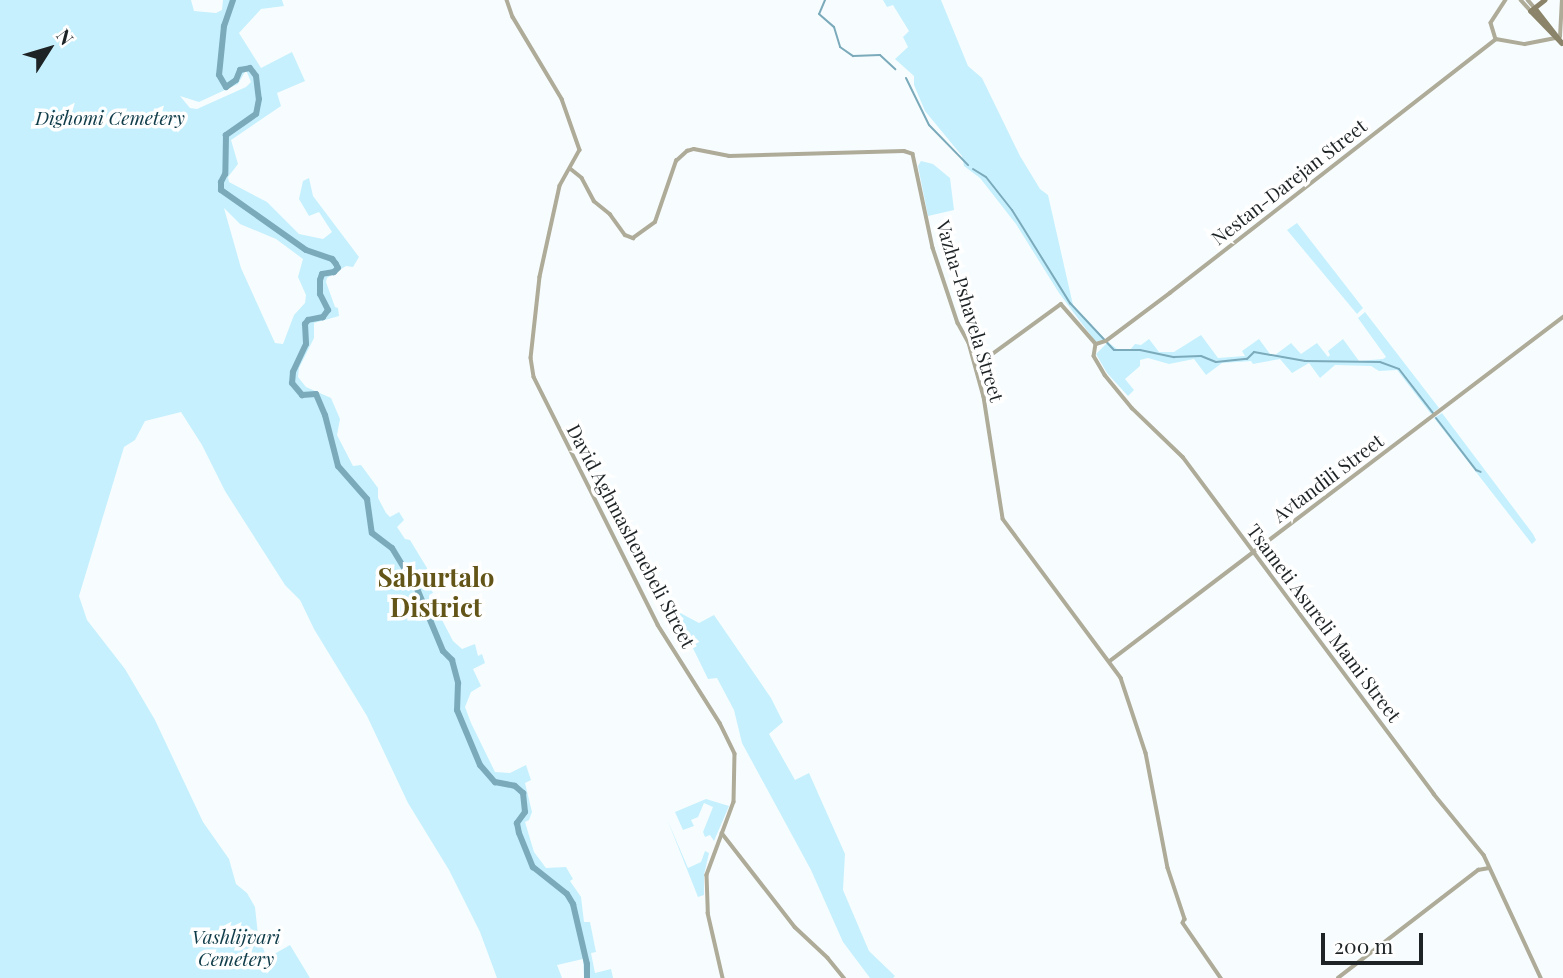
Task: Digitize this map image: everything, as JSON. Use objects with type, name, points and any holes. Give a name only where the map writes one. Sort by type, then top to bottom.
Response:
[{"type":"main road","points":[[1545,0],[1533,9],[1560,40]]},
{"type":"street","points":[[508,0],[513,17],[562,99],[580,150],[571,169]]},
{"type":"street","points":[[1506,0],[1491,23],[1496,39],[1525,44],[1560,40],[1562,0]]},
{"type":"street","points":[[1521,0],[1533,9]]},
{"type":"street","points":[[1528,0],[1533,9]]},
{"type":"street","name":"Nestan-Darejan Street","points":[[1096,344],[1104,342],[1496,39]]},
{"type":"street","name":"Vazha-Pshavela Street","points":[[571,169],[582,178],[594,201],[632,238],[655,222],[676,161],[694,149],[729,156],[904,151],[913,154],[933,248],[984,397],[1003,519],[1110,661]]},
{"type":"street","name":"David Aghmashenebeli Street","points":[[571,169],[563,179],[538,290],[531,358],[534,377],[658,625],[730,740],[736,782],[734,802],[707,875],[708,913],[723,978]]},
{"type":"street","name":"Tsameti Asureli Mami Street","points":[[975,366],[1063,304],[1096,344],[1094,356],[1105,375],[1132,408],[1183,457],[1434,794],[1484,855],[1541,978]]},
{"type":"street","name":"Avtandili Street","points":[[1110,661],[1563,317]]},
{"type":"street","points":[[1110,661],[1121,678],[1143,742],[1168,868],[1185,919],[1183,923],[1220,978]]},
{"type":"street","points":[[722,833],[795,927],[823,953],[844,978]]},
{"type":"street","points":[[1338,978],[1478,870],[1489,867]]},
{"type":"green space","points":[[0,0],[191,0],[194,11],[216,13],[222,10],[223,0],[282,0],[284,6],[261,9],[239,33],[261,68],[292,52],[305,81],[277,93],[281,106],[231,140],[238,164],[228,177],[229,182],[267,202],[299,234],[323,239],[332,232],[319,212],[309,216],[299,199],[303,181],[309,178],[313,196],[359,257],[353,267],[346,266],[327,278],[326,282],[339,316],[314,323],[314,338],[299,368],[298,377],[306,387],[331,398],[340,419],[337,435],[353,466],[361,465],[378,488],[378,498],[386,513],[390,517],[399,512],[404,520],[397,527],[405,539],[410,540],[427,568],[426,577],[433,593],[429,595],[453,641],[462,649],[475,644],[478,656],[482,654],[485,663],[473,669],[481,686],[471,692],[465,707],[471,723],[495,772],[510,773],[526,765],[531,780],[525,783],[532,812],[529,820],[525,822],[534,852],[546,868],[566,867],[573,879],[570,881],[581,897],[584,922],[590,922],[596,952],[591,953],[595,973],[611,969],[613,978],[584,978],[583,959],[557,965],[562,978],[497,978],[480,932],[449,870],[408,803],[367,716],[314,629],[300,600],[285,585],[225,491],[202,445],[181,412],[145,421],[135,440],[124,447],[79,596],[87,620],[125,669],[155,720],[203,822],[229,859],[236,884],[247,893],[255,907],[258,935],[265,953],[269,957],[290,945],[310,978],[0,978]],"holes":[[[246,70],[251,82],[246,87],[197,109],[190,108],[180,96],[199,102],[238,84]],[[224,208],[240,224],[276,239],[303,259],[298,277],[306,295],[305,303],[294,315],[283,344],[275,343],[241,268]]]},
{"type":"green space","points":[[883,0],[941,0],[968,66],[982,78],[1020,156],[1040,189],[1048,195],[1073,305],[1104,338],[1101,342],[1095,341],[1059,293],[1016,224],[980,178],[964,166],[962,156],[925,111],[914,85],[914,76],[895,59],[908,47],[903,37],[909,31],[893,5],[887,7]]},
{"type":"green space","points":[[921,161],[933,164],[950,178],[954,210],[928,216],[918,166]]},
{"type":"green space","points":[[1297,223],[1363,308],[1357,314],[1287,230]]},
{"type":"green space","points":[[1365,312],[1439,408],[1431,414],[1397,370],[1379,371],[1371,366],[1335,365],[1320,378],[1309,363],[1292,373],[1280,359],[1253,364],[1251,361],[1222,363],[1206,375],[1194,359],[1169,364],[1148,358],[1140,360],[1140,366],[1125,379],[1134,390],[1128,396],[1107,373],[1096,354],[1108,342],[1117,349],[1129,351],[1135,344],[1141,345],[1149,339],[1159,352],[1174,352],[1201,335],[1218,358],[1245,356],[1242,351],[1259,339],[1270,354],[1275,355],[1291,343],[1301,354],[1317,343],[1328,357],[1328,351],[1343,339],[1359,361],[1383,359],[1386,357],[1358,318]]},
{"type":"green space","points":[[1442,413],[1533,534],[1536,540],[1532,544],[1434,418]]},
{"type":"green space","points":[[671,608],[699,623],[714,615],[771,698],[783,722],[769,734],[795,780],[809,773],[845,854],[843,890],[869,951],[895,976],[893,978],[870,978],[843,942],[811,870],[742,743],[734,710],[717,678],[708,679],[688,638],[673,621]]},
{"type":"green space","points":[[706,799],[729,806],[714,841],[710,835],[705,837],[703,832],[713,807],[704,803],[698,817],[691,820],[694,826],[683,830],[675,812]]},
{"type":"green space","points":[[667,819],[688,868],[701,862],[705,851],[709,853],[704,875],[704,895],[698,897]]},
{"type":"waterway","points":[[233,0],[224,26],[219,75],[226,87],[236,80],[240,70],[250,68],[256,76],[259,99],[256,114],[226,135],[225,174],[221,190],[306,250],[332,259],[338,268],[334,272],[322,274],[320,294],[328,310],[323,317],[308,320],[305,324],[306,344],[293,372],[292,383],[302,395],[316,394],[325,415],[338,466],[367,499],[372,533],[392,548],[418,591],[443,651],[452,660],[458,683],[457,710],[480,765],[495,782],[515,786],[523,793],[525,812],[517,823],[519,833],[533,867],[567,894],[573,904],[587,964],[587,978]]},
{"type":"waterway","points":[[825,0],[819,14],[834,27],[840,47],[853,56],[880,55],[895,69]]},
{"type":"waterway","points":[[906,78],[929,125],[968,165]]},
{"type":"waterway","points":[[973,169],[986,177],[1012,210],[1070,303],[1114,350],[1140,350],[1174,357],[1201,356],[1216,362],[1247,359],[1254,352],[1305,361],[1380,362],[1399,369],[1433,413]]},
{"type":"waterway","points":[[1436,418],[1476,470],[1481,472]]},
{"type":"district","name":"Saburtalo District","points":[[436,592]]},
{"type":"park label","name":"Dighomi Cemetery","points":[[110,118]]},
{"type":"park label","name":"Vashlijvari Cemetery","points":[[236,948]]}]
